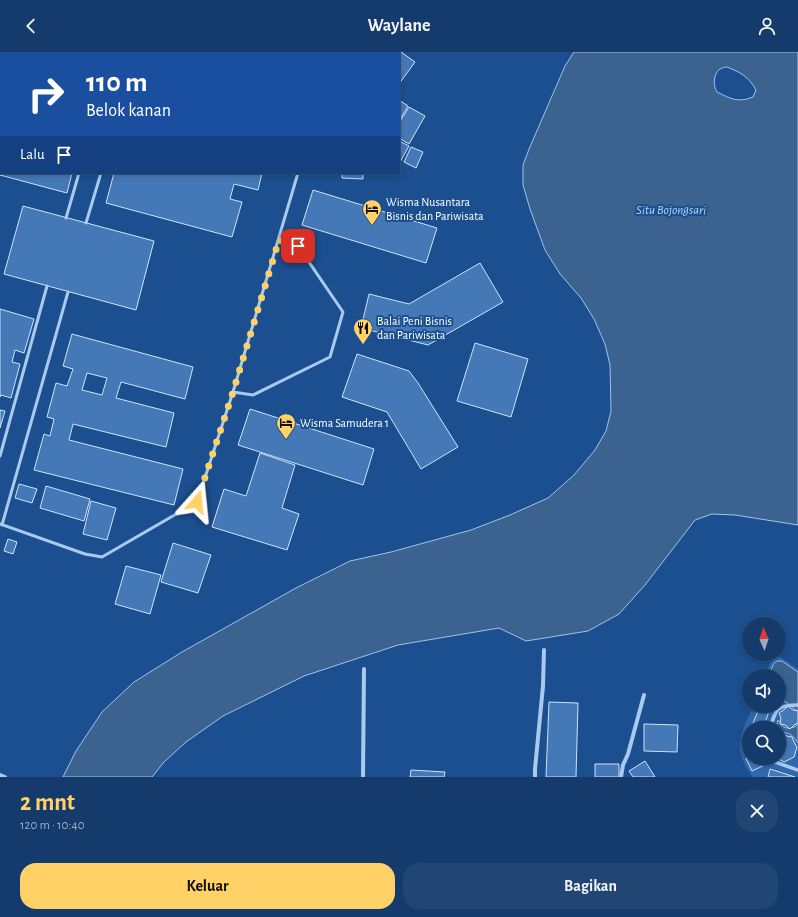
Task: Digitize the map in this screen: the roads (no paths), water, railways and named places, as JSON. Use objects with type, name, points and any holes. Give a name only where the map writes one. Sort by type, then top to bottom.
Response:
[{"type":"street","points":[[535,777],[543,686],[544,650]]},
{"type":"street","points":[[363,777],[364,669]]},
{"type":"street","points":[[621,777],[623,765],[628,754],[644,695]]},
{"type":"street","points":[[772,721],[775,713],[780,707],[786,705],[798,705]]},
{"type":"street","points":[[784,765],[798,770]]},
{"type":"street","points":[[0,775],[5,777]]},
{"type":"lane","points":[[66,218],[79,174]]},
{"type":"lane","points":[[86,223],[101,174]]},
{"type":"lane","points":[[68,292],[1,524],[85,554],[102,556],[197,502],[233,392],[298,174]]},
{"type":"lane","points":[[233,392],[253,396],[330,356],[343,312],[298,246],[279,240]]},
{"type":"lane","points":[[0,456],[47,286]]},
{"type":"water","name":"Situ Bojongsari","points":[[574,52],[798,52],[798,525],[735,515],[712,514],[695,520],[645,585],[619,614],[588,631],[526,641],[499,628],[398,645],[304,676],[223,716],[186,742],[164,762],[152,777],[63,777],[76,751],[102,712],[134,682],[182,652],[296,588],[350,561],[391,552],[471,530],[548,498],[574,475],[595,450],[606,431],[611,411],[610,365],[605,344],[594,319],[581,298],[560,274],[545,250],[523,185],[523,165],[565,66]],"holes":[[[727,67],[740,73],[753,85],[756,90],[753,97],[739,100],[726,97],[717,92],[714,80],[716,74],[720,69]]]},
{"type":"water","points":[[777,661],[782,661],[798,672],[798,713],[786,702],[786,669],[771,669],[774,663]]},
{"type":"water","points":[[798,723],[798,743],[790,734],[786,733],[786,728],[795,727]]},
{"type":"place","name":"Wisma Nusantara Bisnis dan Pariwisata","points":[[372,226]]},
{"type":"place","name":"Balai Peni Bisnis dan Pariwisata","points":[[363,345]]},
{"type":"place","name":"Wisma Samudera 1","points":[[286,440]]}]
